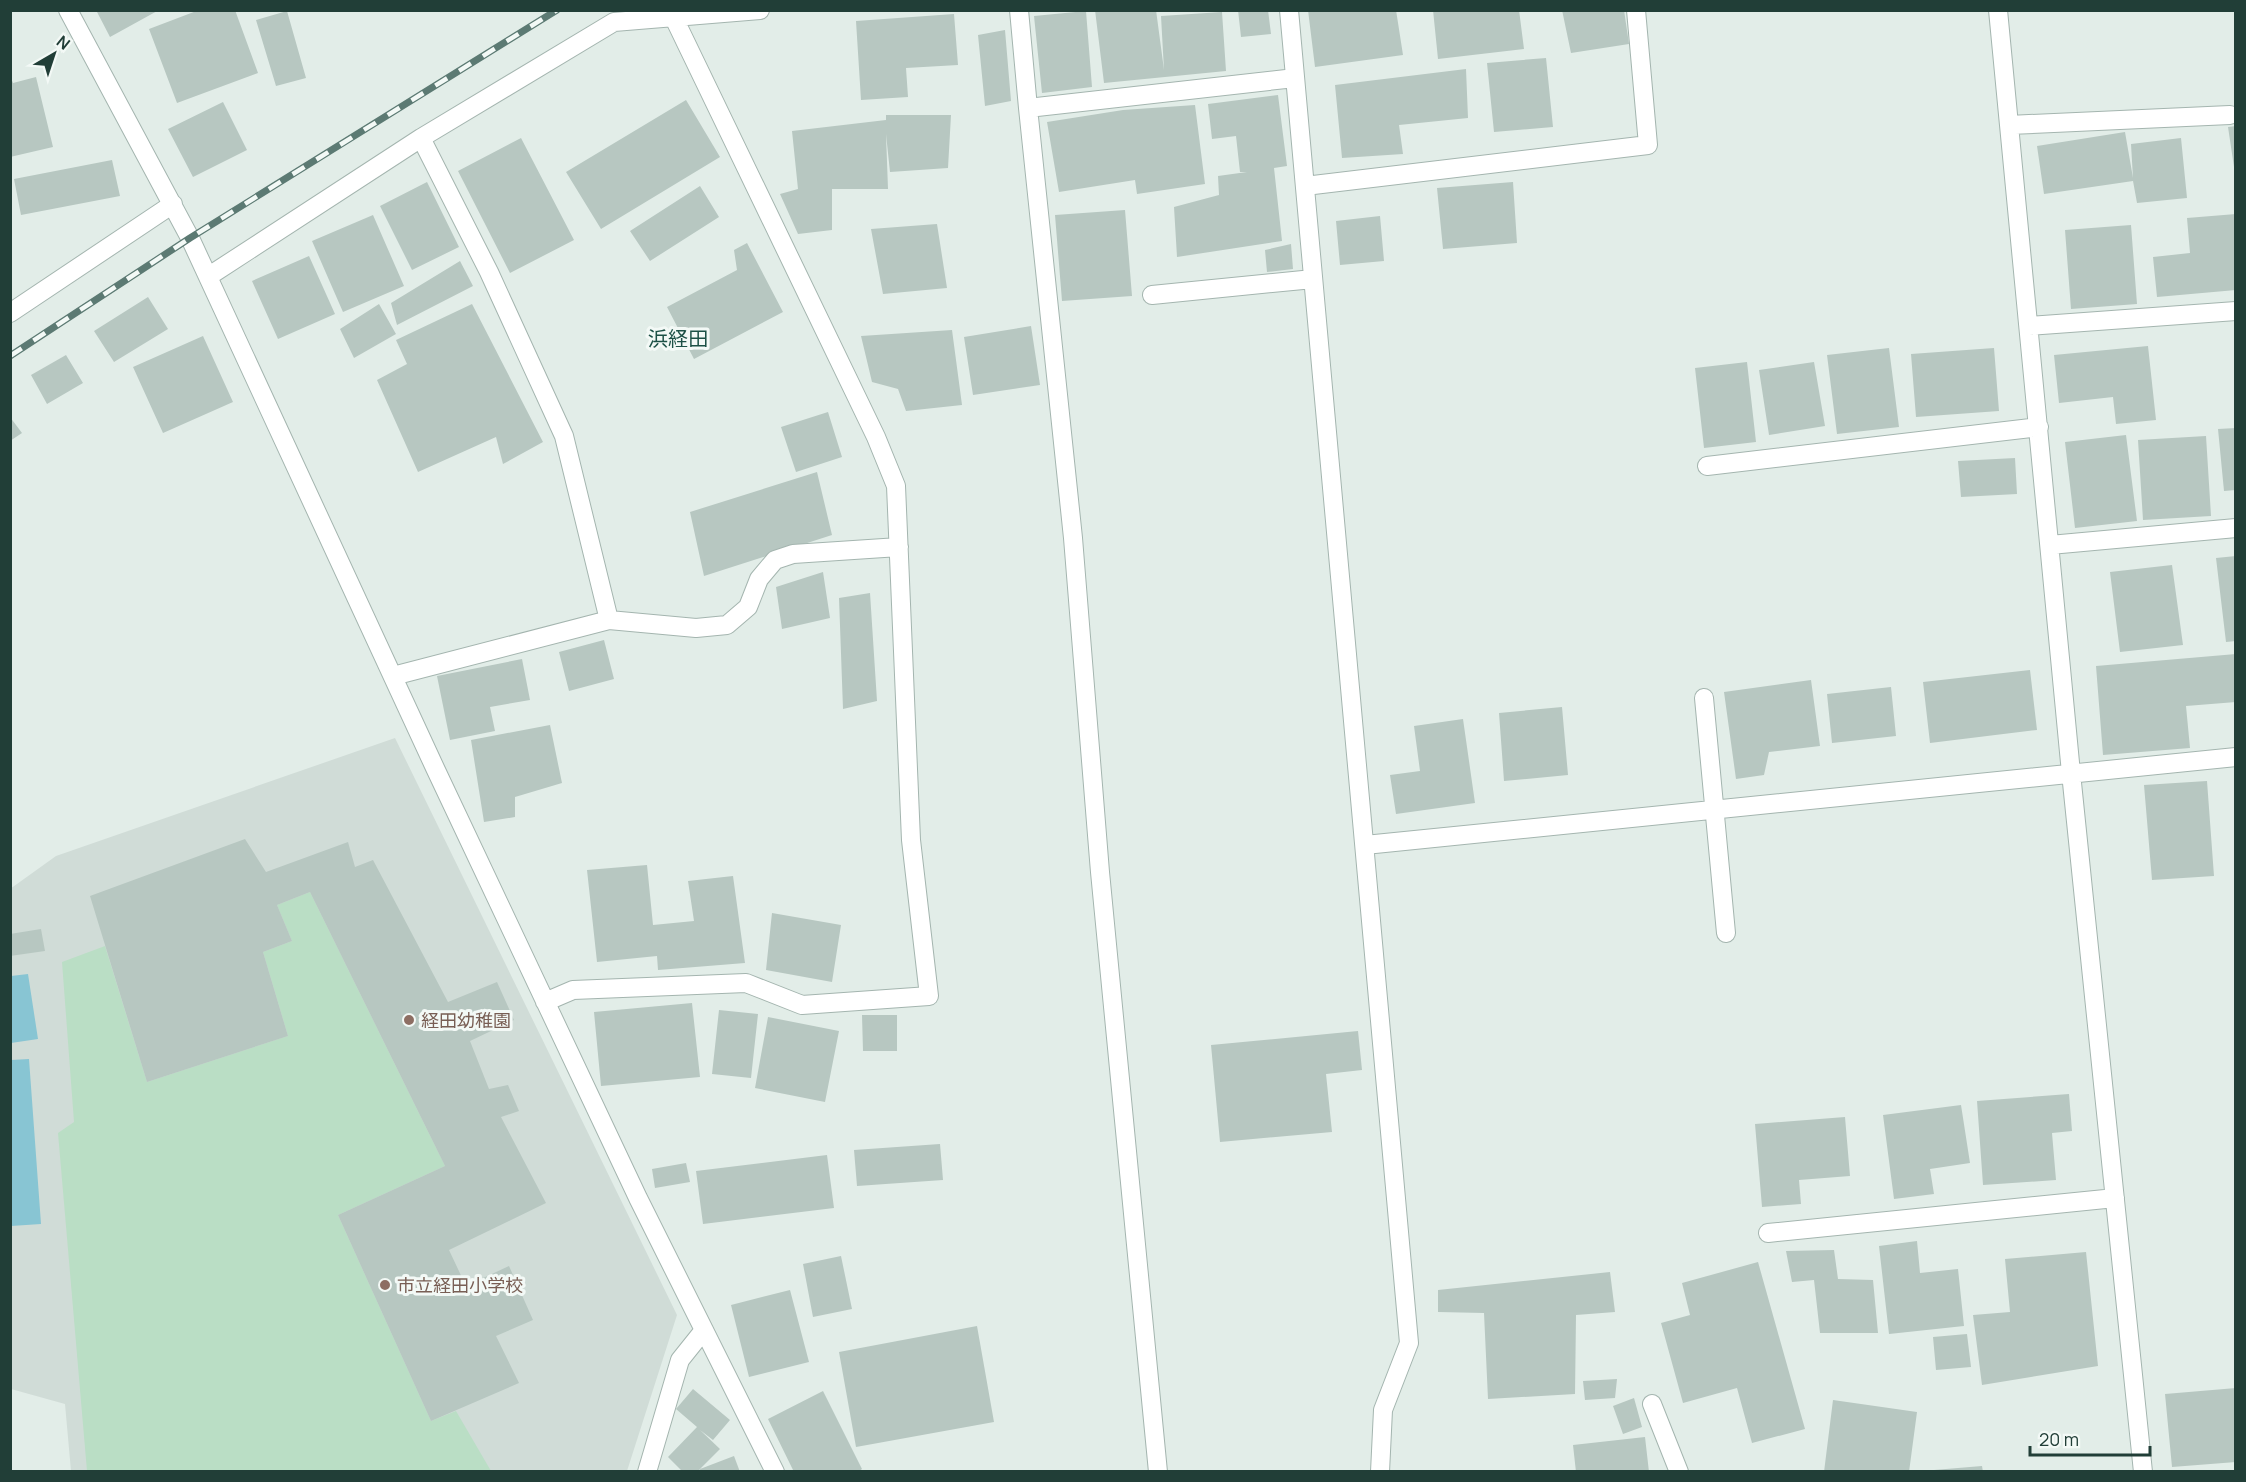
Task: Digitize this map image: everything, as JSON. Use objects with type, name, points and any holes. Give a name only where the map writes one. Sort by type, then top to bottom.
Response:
[{"type":"street","points":[[68,10],[173,204],[208,276],[545,1002],[638,1198],[775,1472]]},
{"type":"street","points":[[208,276],[421,138],[614,22],[760,10]]},
{"type":"street","points":[[1019,10],[1073,538],[1100,872],[1158,1472]]},
{"type":"street","points":[[1289,10],[1410,1343],[1383,1410],[1380,1472]]},
{"type":"street","points":[[1305,186],[1648,145],[1636,10]]},
{"type":"street","points":[[1998,10],[2071,773],[2143,1472]]},
{"type":"street","points":[[545,1002],[573,990],[746,983],[802,1005],[929,996],[911,840],[896,486],[876,437],[674,18]]},
{"type":"street","points":[[1029,108],[1295,78]]},
{"type":"street","points":[[2009,125],[2230,115]]},
{"type":"street","points":[[421,138],[489,272],[564,436],[609,620]]},
{"type":"street","points":[[10,313],[173,204]]},
{"type":"street","points":[[1152,295],[1313,279]]},
{"type":"street","points":[[2029,326],[2235,311]]},
{"type":"street","points":[[1707,466],[2039,427]]},
{"type":"street","points":[[2050,545],[2235,528]]},
{"type":"street","points":[[393,676],[609,620],[696,628],[728,625],[748,607],[759,579],[775,560],[792,554],[899,547]]},
{"type":"street","points":[[1704,698],[1726,933]]},
{"type":"street","points":[[1365,845],[2235,757]]},
{"type":"street","points":[[1768,1233],[2115,1198]]},
{"type":"street","points":[[647,1472],[680,1360],[704,1330]]},
{"type":"street","points":[[1652,1404],[1679,1472]]},
{"type":"shaded area","points":[[395,738],[677,1315],[627,1471],[71,1471],[65,1404],[11,1389],[10,889],[56,856]]},
{"type":"green space","points":[[310,892],[445,1166],[338,1215],[431,1421],[456,1411],[491,1471],[87,1471],[58,1133],[74,1122],[62,962],[105,946],[147,1082],[288,1036],[263,952],[292,941],[277,905]]},
{"type":"water","points":[[28,974],[38,1039],[11,1043],[11,976]]},
{"type":"water","points":[[29,1059],[41,1224],[11,1226],[11,1060]]},
{"type":"building","points":[[96,10],[159,10],[110,37]]},
{"type":"building","points":[[199,10],[235,10],[258,73],[177,103],[149,29]]},
{"type":"building","points":[[1095,10],[1156,10],[1164,70],[1161,16],[1222,12],[1226,71],[1104,83]]},
{"type":"building","points":[[1238,10],[1268,10],[1271,34],[1241,37]]},
{"type":"building","points":[[1308,10],[1396,10],[1403,55],[1315,67]]},
{"type":"building","points":[[1433,10],[1519,10],[1524,49],[1438,59]]},
{"type":"building","points":[[1562,10],[1624,10],[1629,44],[1571,53]]},
{"type":"building","points":[[287,11],[306,78],[276,86],[256,20]]},
{"type":"building","points":[[1086,11],[1092,87],[1042,93],[1034,16]]},
{"type":"building","points":[[954,14],[958,65],[906,68],[908,97],[861,100],[856,21]]},
{"type":"building","points":[[1005,30],[1011,101],[985,106],[978,35]]},
{"type":"building","points":[[1546,58],[1553,127],[1494,132],[1487,63]]},
{"type":"building","points":[[1466,69],[1468,118],[1399,125],[1403,154],[1342,158],[1335,85]]},
{"type":"building","points":[[10,76],[13,83],[36,77],[53,147],[10,157]]},
{"type":"building","points":[[1278,95],[1287,166],[1274,168],[1282,241],[1177,257],[1174,207],[1219,195],[1218,176],[1247,172],[1240,172],[1236,136],[1212,139],[1208,104]]},
{"type":"building","points":[[686,100],[720,157],[601,229],[566,172]]},
{"type":"building","points":[[223,102],[247,150],[193,177],[168,129]]},
{"type":"building","points":[[1195,105],[1205,184],[1137,194],[1135,180],[1059,192],[1047,122],[1123,110]]},
{"type":"building","points":[[886,115],[951,115],[948,168],[890,172],[886,134],[888,189],[832,189],[832,230],[798,234],[780,194],[798,189],[792,131],[886,120]]},
{"type":"building","points":[[2236,126],[2236,167],[2234,167],[2228,127]]},
{"type":"building","points":[[2125,132],[2133,178],[2131,144],[2181,138],[2187,198],[2137,203],[2133,181],[2044,194],[2037,146]]},
{"type":"building","points":[[521,138],[574,240],[510,273],[458,171]]},
{"type":"building","points":[[112,160],[120,196],[21,215],[14,179]]},
{"type":"building","points":[[427,182],[459,247],[412,270],[380,206]]},
{"type":"building","points":[[1513,182],[1517,243],[1443,249],[1437,188]]},
{"type":"building","points":[[700,186],[719,217],[650,261],[630,231]]},
{"type":"building","points":[[1125,210],[1132,296],[1062,301],[1055,215]]},
{"type":"building","points":[[2236,214],[2236,290],[2157,297],[2153,257],[2190,253],[2187,218]]},
{"type":"building","points":[[373,215],[404,286],[343,312],[312,241]]},
{"type":"building","points":[[1380,216],[1384,261],[1340,265],[1336,221]]},
{"type":"building","points":[[937,224],[947,288],[883,294],[871,229]]},
{"type":"building","points":[[2131,225],[2137,304],[2071,309],[2065,230]]},
{"type":"building","points":[[747,243],[783,312],[694,359],[667,307],[737,270],[734,250]]},
{"type":"building","points":[[1291,244],[1293,269],[1267,272],[1265,250]]},
{"type":"building","points":[[309,256],[335,314],[278,339],[252,281]]},
{"type":"building","points":[[460,261],[473,286],[397,325],[391,303]]},
{"type":"building","points":[[148,297],[168,329],[114,362],[94,331]]},
{"type":"building","points":[[379,304],[396,334],[354,358],[340,329]]},
{"type":"building","points":[[472,304],[543,442],[503,464],[496,437],[418,472],[377,380],[407,364],[396,340]]},
{"type":"building","points":[[1031,326],[1040,385],[973,395],[964,337]]},
{"type":"building","points":[[952,330],[962,405],[906,411],[898,389],[872,382],[861,336]]},
{"type":"building","points":[[203,336],[233,402],[163,433],[133,367]]},
{"type":"building","points":[[2148,346],[2156,420],[2116,424],[2113,397],[2059,403],[2054,355]]},
{"type":"building","points":[[1889,348],[1899,427],[1837,434],[1827,355]]},
{"type":"building","points":[[1994,348],[1999,411],[1916,417],[1911,354]]},
{"type":"building","points":[[66,355],[83,383],[47,404],[31,375]]},
{"type":"building","points":[[1747,362],[1756,442],[1704,448],[1695,368]]},
{"type":"building","points":[[1814,362],[1825,426],[1769,435],[1759,370]]},
{"type":"building","points":[[828,412],[842,457],[796,472],[781,427]]},
{"type":"building","points":[[10,417],[22,433],[10,441]]},
{"type":"building","points":[[2236,428],[2236,490],[2224,491],[2218,429]]},
{"type":"building","points":[[2126,435],[2137,521],[2075,528],[2065,442]]},
{"type":"building","points":[[2206,436],[2211,516],[2143,520],[2138,440]]},
{"type":"building","points":[[2015,458],[2017,494],[1961,497],[1958,461]]},
{"type":"building","points":[[817,472],[832,535],[704,576],[690,512]]},
{"type":"building","points":[[2236,556],[2236,641],[2226,642],[2216,558]]},
{"type":"building","points":[[2172,565],[2183,645],[2120,652],[2110,572]]},
{"type":"building","points":[[823,572],[830,618],[782,629],[776,587]]},
{"type":"building","points":[[870,593],[877,701],[843,709],[839,598]]},
{"type":"building","points":[[604,640],[614,679],[569,691],[559,652]]},
{"type":"building","points":[[2236,654],[2236,702],[2186,706],[2190,748],[2103,755],[2096,666]]},
{"type":"building","points":[[522,659],[530,700],[490,707],[495,731],[450,740],[437,676]]},
{"type":"building","points":[[2030,670],[2037,730],[1930,743],[1923,682]]},
{"type":"building","points":[[1811,680],[1820,746],[1769,752],[1764,775],[1736,779],[1724,692]]},
{"type":"building","points":[[1891,687],[1896,736],[1832,743],[1827,694]]},
{"type":"building","points":[[1562,707],[1568,775],[1504,781],[1499,713]]},
{"type":"building","points":[[1463,719],[1475,803],[1396,814],[1390,775],[1420,771],[1414,726]]},
{"type":"building","points":[[550,725],[562,783],[515,797],[515,817],[484,822],[471,740]]},
{"type":"building","points":[[2207,781],[2214,876],[2152,880],[2144,785]]},
{"type":"building","points":[[245,839],[266,872],[348,842],[355,867],[373,860],[448,1002],[497,982],[514,1020],[470,1041],[489,1089],[508,1085],[519,1111],[501,1117],[546,1203],[449,1250],[466,1286],[509,1266],[533,1320],[496,1336],[519,1383],[431,1421],[338,1215],[445,1166],[310,892],[277,905],[292,941],[263,952],[288,1036],[147,1082],[90,896]]},
{"type":"building","points":[[647,865],[653,925],[694,921],[688,881],[733,876],[745,963],[658,970],[657,956],[597,962],[587,870]]},
{"type":"building","points":[[772,913],[841,925],[832,982],[766,970]]},
{"type":"building","points":[[41,929],[45,951],[10,956],[10,934]]},
{"type":"building","points":[[692,1003],[700,1077],[601,1086],[594,1012]]},
{"type":"building","points":[[719,1010],[758,1014],[751,1078],[712,1074]]},
{"type":"building","points":[[862,1015],[897,1015],[897,1051],[863,1051]]},
{"type":"building","points":[[768,1017],[839,1031],[825,1102],[755,1088]]},
{"type":"building","points":[[1358,1031],[1362,1070],[1326,1074],[1332,1132],[1220,1142],[1211,1045]]},
{"type":"building","points":[[2069,1094],[2072,1131],[2052,1133],[2056,1180],[1983,1185],[1977,1101]]},
{"type":"building","points":[[1961,1105],[1970,1163],[1930,1169],[1934,1194],[1894,1199],[1883,1115]]},
{"type":"building","points":[[1845,1117],[1850,1176],[1799,1180],[1801,1204],[1762,1207],[1755,1124]]},
{"type":"building","points":[[940,1144],[943,1180],[857,1186],[854,1150]]},
{"type":"building","points":[[827,1155],[834,1208],[703,1224],[696,1171]]},
{"type":"building","points":[[686,1163],[690,1182],[655,1188],[652,1169]]},
{"type":"building","points":[[1917,1241],[1920,1273],[1958,1269],[1964,1326],[1889,1334],[1879,1246]]},
{"type":"building","points":[[1834,1250],[1838,1279],[1873,1280],[1878,1333],[1820,1333],[1814,1280],[1792,1282],[1786,1251]]},
{"type":"building","points":[[2086,1252],[2098,1366],[1982,1385],[1973,1315],[2010,1312],[2005,1259]]},
{"type":"building","points":[[841,1256],[852,1309],[813,1317],[803,1264]]},
{"type":"building","points":[[1758,1262],[1805,1429],[1752,1443],[1737,1388],[1683,1403],[1661,1323],[1690,1315],[1682,1283]]},
{"type":"building","points":[[1610,1272],[1615,1312],[1576,1315],[1575,1394],[1488,1399],[1484,1313],[1438,1312],[1438,1290]]},
{"type":"building","points":[[790,1290],[809,1362],[749,1377],[731,1305]]},
{"type":"building","points":[[977,1326],[994,1422],[856,1447],[839,1352]]},
{"type":"building","points":[[1967,1334],[1971,1367],[1936,1370],[1933,1337]]},
{"type":"building","points":[[1617,1379],[1615,1398],[1585,1400],[1583,1381]]},
{"type":"building","points":[[2236,1388],[2236,1462],[2172,1467],[2165,1394]]},
{"type":"building","points":[[693,1389],[730,1420],[713,1440],[700,1430],[720,1449],[698,1472],[683,1472],[668,1457],[697,1427],[676,1409]]},
{"type":"building","points":[[823,1391],[862,1469],[858,1472],[794,1472],[768,1419]]},
{"type":"building","points":[[1634,1398],[1642,1427],[1623,1434],[1613,1406]]},
{"type":"building","points":[[1833,1400],[1917,1412],[1909,1472],[1824,1472]]},
{"type":"building","points":[[1645,1437],[1649,1472],[1576,1472],[1573,1445]]},
{"type":"building","points":[[734,1456],[740,1472],[701,1472],[700,1469]]},
{"type":"building","points":[[1982,1466],[1983,1472],[1935,1472],[1934,1470]]},
{"type":"railway","points":[[10,356],[190,238],[557,10]]},
{"type":"place","name":"経田幼稚園","points":[[409,1020]]},
{"type":"place","name":"市立経田小学校","points":[[385,1285]]},
{"type":"district","name":"浜経田","points":[[678,338]]}]
